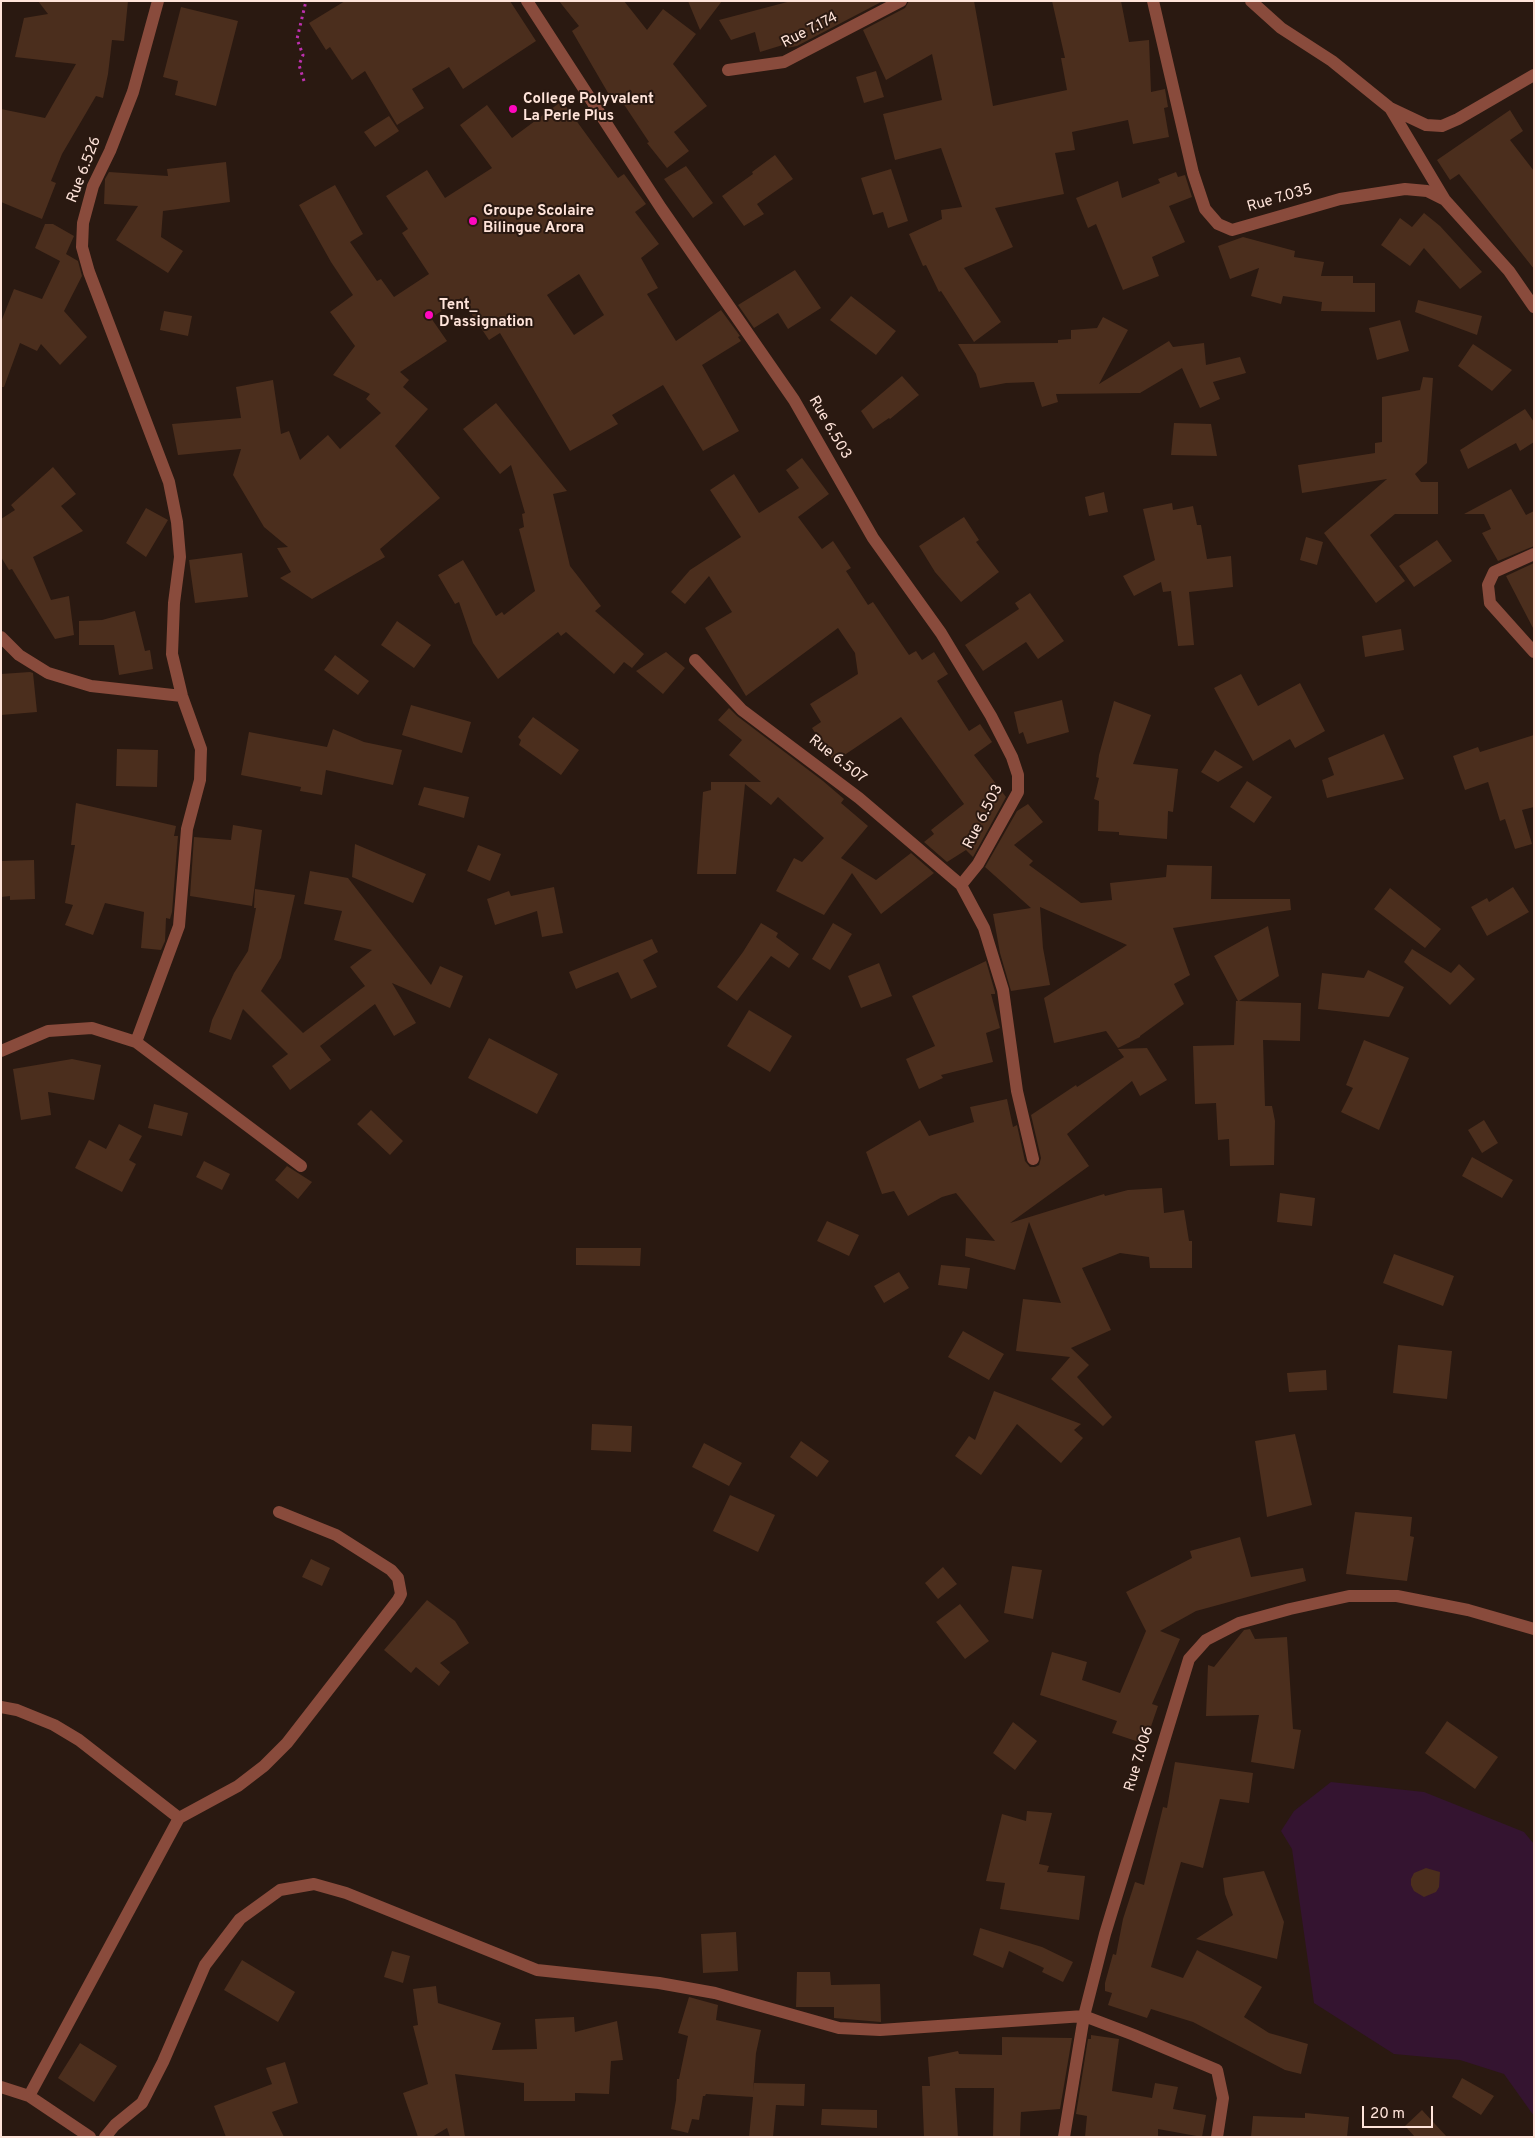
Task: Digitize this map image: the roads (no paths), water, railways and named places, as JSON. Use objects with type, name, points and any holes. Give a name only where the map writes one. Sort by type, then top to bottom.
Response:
[{"type":"street","name":"Rue 6.526","points":[[136,1042],[179,926],[187,829],[200,780],[201,750],[182,696],[172,654],[174,603],[180,557],[177,522],[169,482],[89,272],[82,247],[83,223],[93,186],[110,151],[133,92],[158,1]]},
{"type":"street","name":"Rue 6.503","points":[[527,1],[661,208],[794,400],[874,538],[942,633],[991,716],[1012,757],[1018,775],[1018,792],[978,864],[961,885]]},
{"type":"street","name":"Rue 7.174","points":[[728,70],[784,62],[901,1]]},
{"type":"street","name":"Rue 7.035","points":[[1153,1],[1193,173],[1206,209],[1218,224],[1232,230],[1340,199],[1405,189],[1427,191],[1445,200],[1509,271],[1534,307]]},
{"type":"street","points":[[1251,1],[1281,28],[1332,61],[1390,108],[1426,125],[1442,126],[1534,76]]},
{"type":"street","points":[[1390,108],[1445,200]]},
{"type":"street","points":[[1534,554],[1494,572],[1488,585],[1490,603],[1534,652]]},
{"type":"street","points":[[1,637],[19,655],[48,673],[90,686],[182,696]]},
{"type":"street","name":"Rue 6.507","points":[[695,660],[742,710],[859,798],[961,885]]},
{"type":"street","points":[[961,885],[984,928],[1002,990],[1017,1091],[1032,1159]]},
{"type":"street","points":[[1,1051],[48,1031],[92,1028],[136,1042],[301,1166]]},
{"type":"street","points":[[29,2096],[179,1818],[238,1786],[264,1766],[287,1743],[401,1594],[398,1578],[391,1570],[336,1535],[278,1512]]},
{"type":"street","name":"Rue 7.006","points":[[1064,2137],[1084,2016],[1108,1924],[1189,1659],[1206,1640],[1239,1623],[1349,1596],[1397,1596],[1468,1610],[1534,1630]]},
{"type":"street","points":[[1,1707],[17,1710],[62,1730],[79,1740],[179,1818]]},
{"type":"street","points":[[105,2137],[115,2125],[142,2103],[163,2062],[205,1965],[240,1920],[280,1890],[314,1884],[346,1894],[537,1970],[659,1984],[715,1993],[839,2028],[880,2030],[1084,2016],[1218,2070],[1224,2098],[1217,2137]]},
{"type":"street","points":[[1,2087],[29,2096],[90,2137]]},
{"type":"place","name":"College Polyvalent La Perle Plus","points":[[513,109]]},
{"type":"place","name":"Groupe Scolaire Bilingue Arora","points":[[473,221]]},
{"type":"place","name":"Tent_ D'assignation","points":[[429,315]]}]
